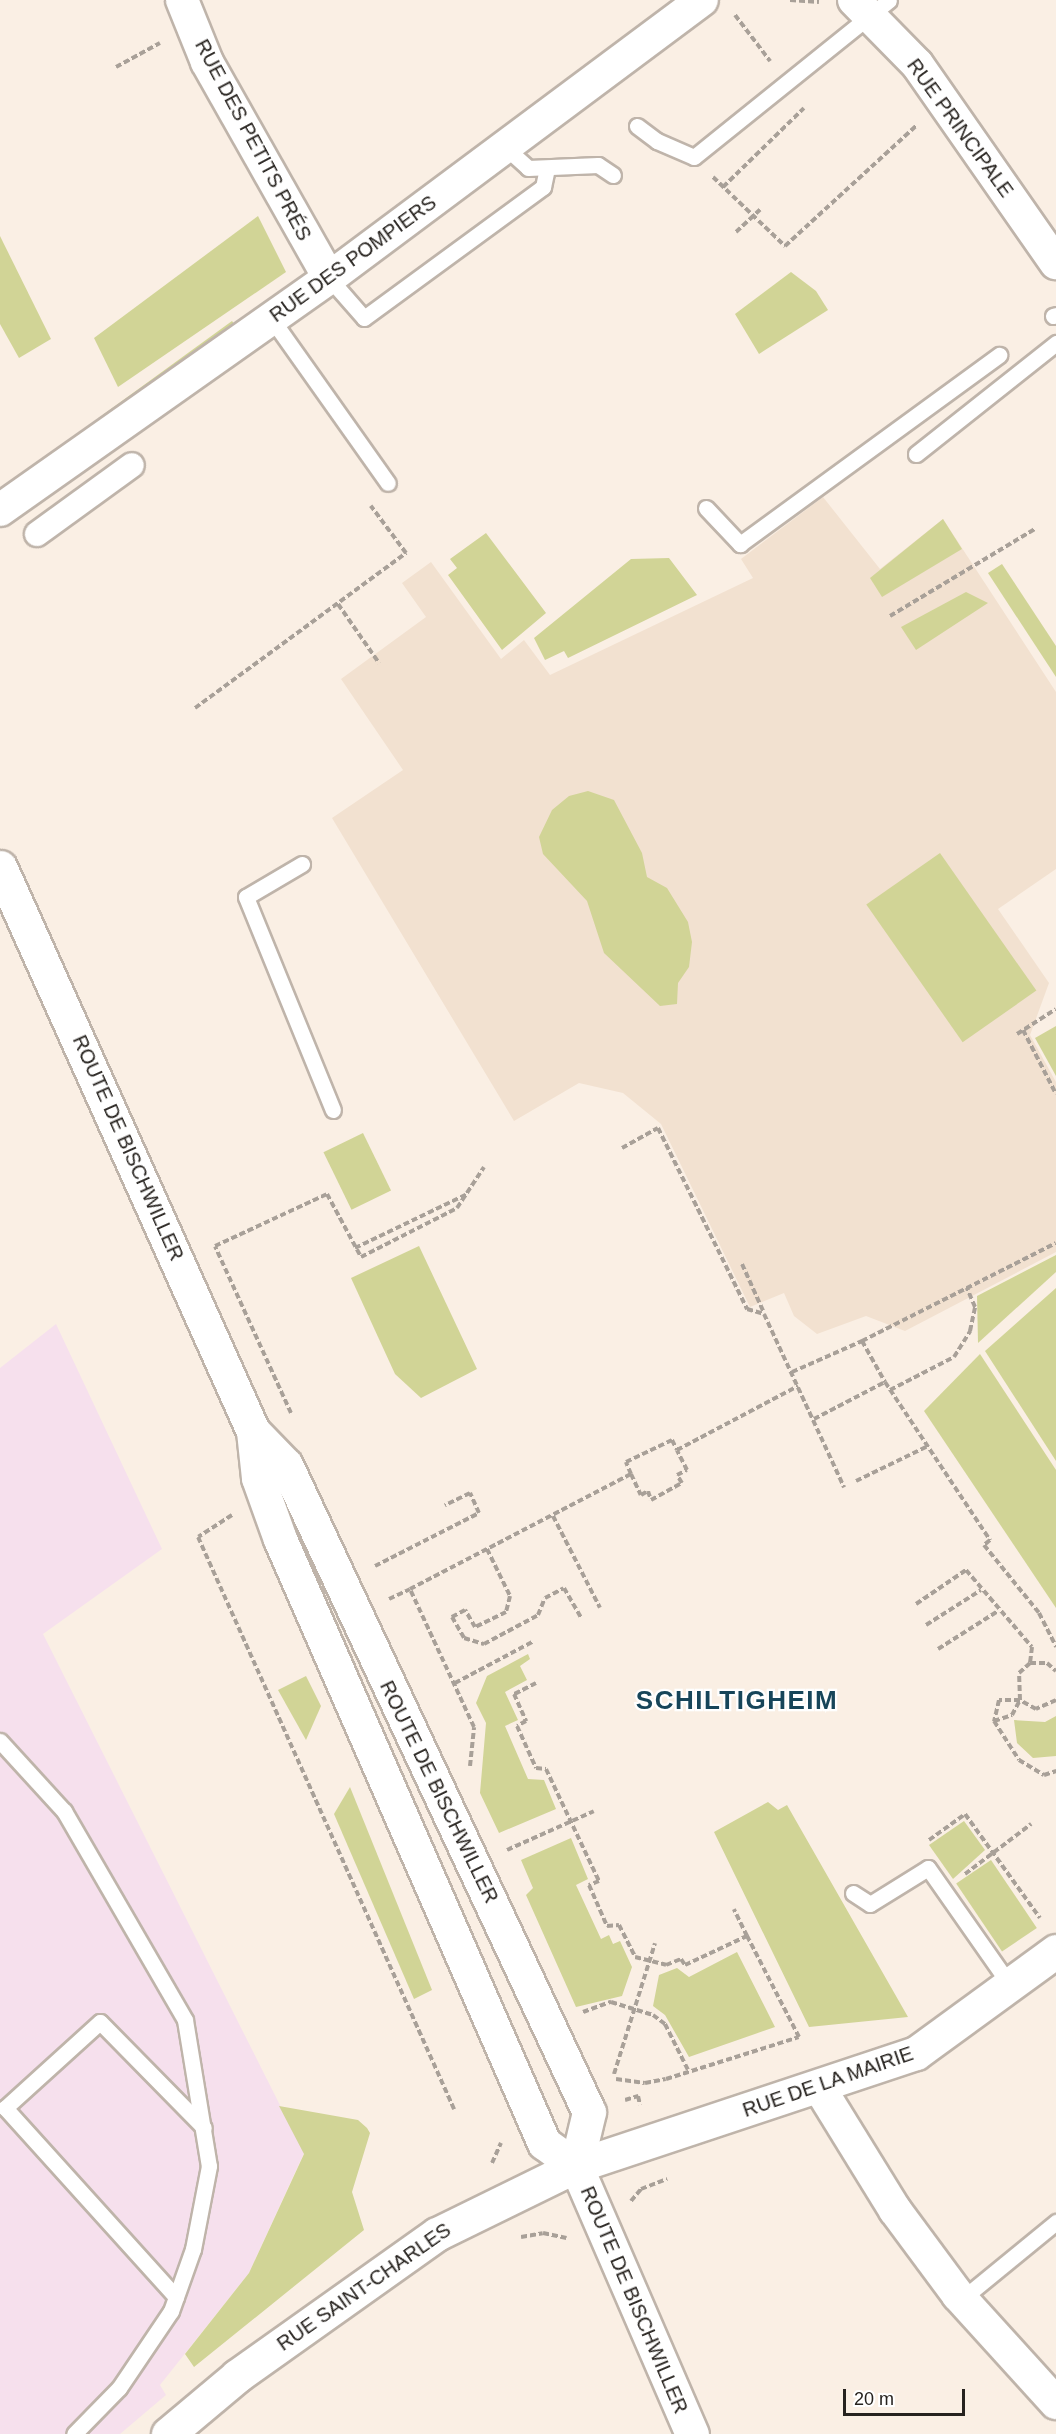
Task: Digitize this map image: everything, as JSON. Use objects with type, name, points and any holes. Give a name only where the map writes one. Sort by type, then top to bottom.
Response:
[{"type":"main road","name":"ROUTE DE BISCHWILLER","points":[[0,867],[253,1431],[258,1479],[280,1539],[544,2143],[576,2166],[692,2434]]},
{"type":"main road","name":"ROUTE DE BISCHWILLER","points":[[253,1431],[286,1465],[589,2112],[576,2166]]},
{"type":"main road","name":"RUE DE LA MAIRIE","points":[[576,2166],[916,2053],[1010,1985],[1050,1937]]},
{"type":"main road","name":"RUE SAINT-CHARLES","points":[[168,2434],[237,2376],[437,2234],[576,2166]]},
{"type":"street","name":"RUE DES POMPIERS","points":[[0,510],[329,278],[505,147],[715,2]]},
{"type":"street","name":"RUE PRINCIPALE","points":[[860,4],[917,64],[1056,263]]},
{"type":"street","name":"RUE DES PETITS PRÉS","points":[[187,13],[207,62],[329,278]]},
{"type":"street","points":[[38,534],[132,465]]},
{"type":"street","points":[[819,2086],[895,2210],[962,2299],[1056,2403]]},
{"type":"lane","points":[[637,126],[694,157],[785,83],[860,4]]},
{"type":"lane","points":[[505,147],[528,168],[598,165],[613,175]]},
{"type":"lane","points":[[329,278],[364,318],[543,186],[547,168]]},
{"type":"lane","points":[[271,318],[388,483]]},
{"type":"lane","points":[[916,453],[1056,343]]},
{"type":"lane","points":[[706,508],[740,544],[999,355]]},
{"type":"lane","points":[[302,864],[246,897],[333,1110]]},
{"type":"lane","points":[[0,1741],[64,1811],[185,2020],[209,2166],[192,2249],[176,2297],[119,2388],[74,2434]]},
{"type":"lane","points":[[854,1893],[870,1904],[928,1868],[1010,1985]]},
{"type":"lane","points":[[176,2297],[5,2108],[100,2022],[204,2128]]},
{"type":"lane","points":[[962,2299],[1056,2222]]},
{"type":"path","points":[[790,0],[860,4]]},
{"type":"path","points":[[715,2],[785,83]]},
{"type":"path","points":[[116,67],[187,13]]},
{"type":"path","points":[[808,105],[723,187],[779,244],[790,244],[914,128]]},
{"type":"path","points":[[736,232],[760,210]]},
{"type":"path","points":[[195,708],[406,553],[365,500]]},
{"type":"path","points":[[890,616],[1035,530]]},
{"type":"path","points":[[338,604],[379,663]]},
{"type":"path","points":[[1017,1034],[1056,1009]]},
{"type":"path","points":[[1023,1030],[1056,1094]]},
{"type":"path","points":[[622,1148],[658,1128],[747,1309],[764,1314]]},
{"type":"path","points":[[293,1418],[215,1246],[327,1194],[361,1257],[457,1208],[470,1192],[484,1167]]},
{"type":"path","points":[[355,1248],[470,1192]]},
{"type":"path","points":[[792,1372],[862,1341],[1056,1243]]},
{"type":"path","points":[[742,1264],[844,1487]]},
{"type":"path","points":[[890,1390],[954,1357],[970,1331],[975,1307],[967,1288]]},
{"type":"path","points":[[862,1341],[890,1390],[990,1540],[984,1545],[1039,1613],[1056,1647]]},
{"type":"path","points":[[814,1419],[885,1382]]},
{"type":"path","points":[[677,1450],[798,1386]]},
{"type":"path","points":[[672,1440],[677,1450],[687,1470],[677,1475],[682,1484],[651,1500],[648,1491],[641,1495],[626,1462],[672,1440]]},
{"type":"path","points":[[856,1481],[928,1446]]},
{"type":"path","points":[[462,1698],[410,1589],[631,1474]]},
{"type":"path","points":[[363,1571],[480,1513],[470,1493],[445,1505]]},
{"type":"path","points":[[241,1510],[198,1537],[454,2109]]},
{"type":"path","points":[[553,1516],[600,1608]]},
{"type":"path","points":[[487,1549],[510,1596],[506,1612],[475,1627],[465,1610],[452,1617],[464,1638],[484,1644],[538,1615],[545,1598],[564,1588],[581,1618]]},
{"type":"path","points":[[916,1604],[966,1570],[998,1611],[1032,1647],[1030,1664]]},
{"type":"path","points":[[926,1625],[981,1590]]},
{"type":"path","points":[[938,1648],[998,1611]]},
{"type":"path","points":[[454,1683],[534,1641]]},
{"type":"path","points":[[994,1721],[1012,1715],[1020,1700],[1019,1673],[1030,1664],[1047,1663],[1056,1671]]},
{"type":"path","points":[[536,1683],[514,1694],[526,1721],[518,1726],[536,1768],[546,1769],[569,1822],[599,1881],[589,1886],[607,1926],[619,1925],[636,1957],[666,1965],[681,1959],[685,1965],[747,1936]]},
{"type":"path","points":[[1056,1700],[1036,1709],[1020,1700],[999,1700],[994,1721],[1019,1760],[1044,1775],[1056,1771]]},
{"type":"path","points":[[498,1854],[594,1811]]},
{"type":"path","points":[[926,1842],[965,1814],[1050,1937]]},
{"type":"path","points":[[945,1892],[991,1851],[1031,1824]]},
{"type":"path","points":[[574,2018],[611,2002],[634,2008],[665,2024],[688,2070],[799,2037],[734,1909]]},
{"type":"path","points":[[612,2078],[655,1943]]},
{"type":"path","points":[[515,2238],[543,2233],[577,2247]]},
{"type":"shaded area","points":[[823,497],[880,569],[943,519],[1056,692],[1056,869],[998,909],[1049,983],[1030,1035],[1056,1082],[1056,1252],[905,1331],[866,1316],[817,1334],[794,1316],[784,1293],[750,1307],[661,1124],[623,1093],[579,1083],[514,1121],[332,818],[403,770],[341,679],[426,617],[402,583],[431,562],[501,659],[524,640],[550,675],[753,578],[741,559]]},
{"type":"shaded area","points":[[56,1324],[162,1549],[43,1634],[304,2153],[249,2273],[160,2385],[166,2395],[120,2434],[0,2434],[0,1368]]},
{"type":"green space","points":[[258,216],[286,272],[118,387],[94,338]]},
{"type":"green space","points":[[0,236],[51,339],[19,358],[0,324]]},
{"type":"green space","points":[[791,272],[816,291],[828,310],[759,354],[735,314]]},
{"type":"green space","points":[[232,321],[237,328],[104,425],[99,418]]},
{"type":"green space","points":[[943,519],[962,549],[882,597],[870,578]]},
{"type":"green space","points":[[486,533],[546,613],[502,650],[448,575],[457,568],[450,559]]},
{"type":"green space","points":[[669,558],[697,595],[568,658],[564,651],[545,660],[534,638],[631,559]]},
{"type":"green space","points":[[1002,564],[1056,646],[1056,677],[988,573]]},
{"type":"green space","points":[[966,592],[988,603],[916,650],[901,627]]},
{"type":"green space","points":[[588,791],[614,800],[642,853],[647,877],[667,888],[688,922],[692,942],[689,967],[678,983],[677,1004],[660,1006],[604,953],[587,901],[543,854],[539,837],[552,810],[569,796]]},
{"type":"green space","points":[[940,853],[1036,991],[963,1042],[866,905]]},
{"type":"green space","points":[[1056,1026],[1056,1076],[1035,1038]]},
{"type":"green space","points":[[363,1133],[391,1191],[352,1210],[323,1152]]},
{"type":"green space","points":[[419,1246],[477,1369],[421,1398],[395,1374],[351,1278]]},
{"type":"green space","points":[[1056,1255],[1056,1272],[978,1343],[977,1296]]},
{"type":"green space","points":[[1056,1288],[1056,1461],[985,1351]]},
{"type":"green space","points":[[980,1354],[1056,1470],[1056,1608],[924,1411]]},
{"type":"green space","points":[[528,1654],[530,1659],[520,1666],[527,1680],[505,1692],[518,1720],[505,1726],[528,1779],[544,1780],[556,1809],[499,1833],[480,1793],[486,1723],[476,1703],[487,1676]]},
{"type":"green space","points":[[306,1676],[321,1706],[306,1740],[278,1690]]},
{"type":"green space","points":[[1056,1716],[1056,1756],[1033,1758],[1017,1743],[1014,1720],[1045,1722]]},
{"type":"green space","points":[[350,1787],[432,1990],[414,1999],[334,1814]]},
{"type":"green space","points":[[768,1802],[778,1810],[787,1805],[908,2017],[809,2027],[714,1832]]},
{"type":"green space","points":[[964,1821],[985,1850],[953,1879],[929,1845]]},
{"type":"green space","points":[[571,1838],[588,1879],[576,1885],[601,1939],[609,1935],[613,1944],[620,1941],[632,1967],[622,1996],[576,2007],[526,1895],[533,1888],[521,1860]]},
{"type":"green space","points":[[991,1860],[1037,1928],[1002,1951],[956,1883]]},
{"type":"green space","points":[[737,1952],[775,2027],[689,2057],[665,2015],[653,2006],[659,1975],[677,1968],[689,1977]]},
{"type":"green space","points":[[279,2106],[358,2120],[367,2128],[370,2133],[352,2192],[364,2230],[194,2367],[185,2354],[249,2273],[304,2154]]},
{"type":"district","name":"SCHILTIGHEIM","points":[[737,1701]]}]
